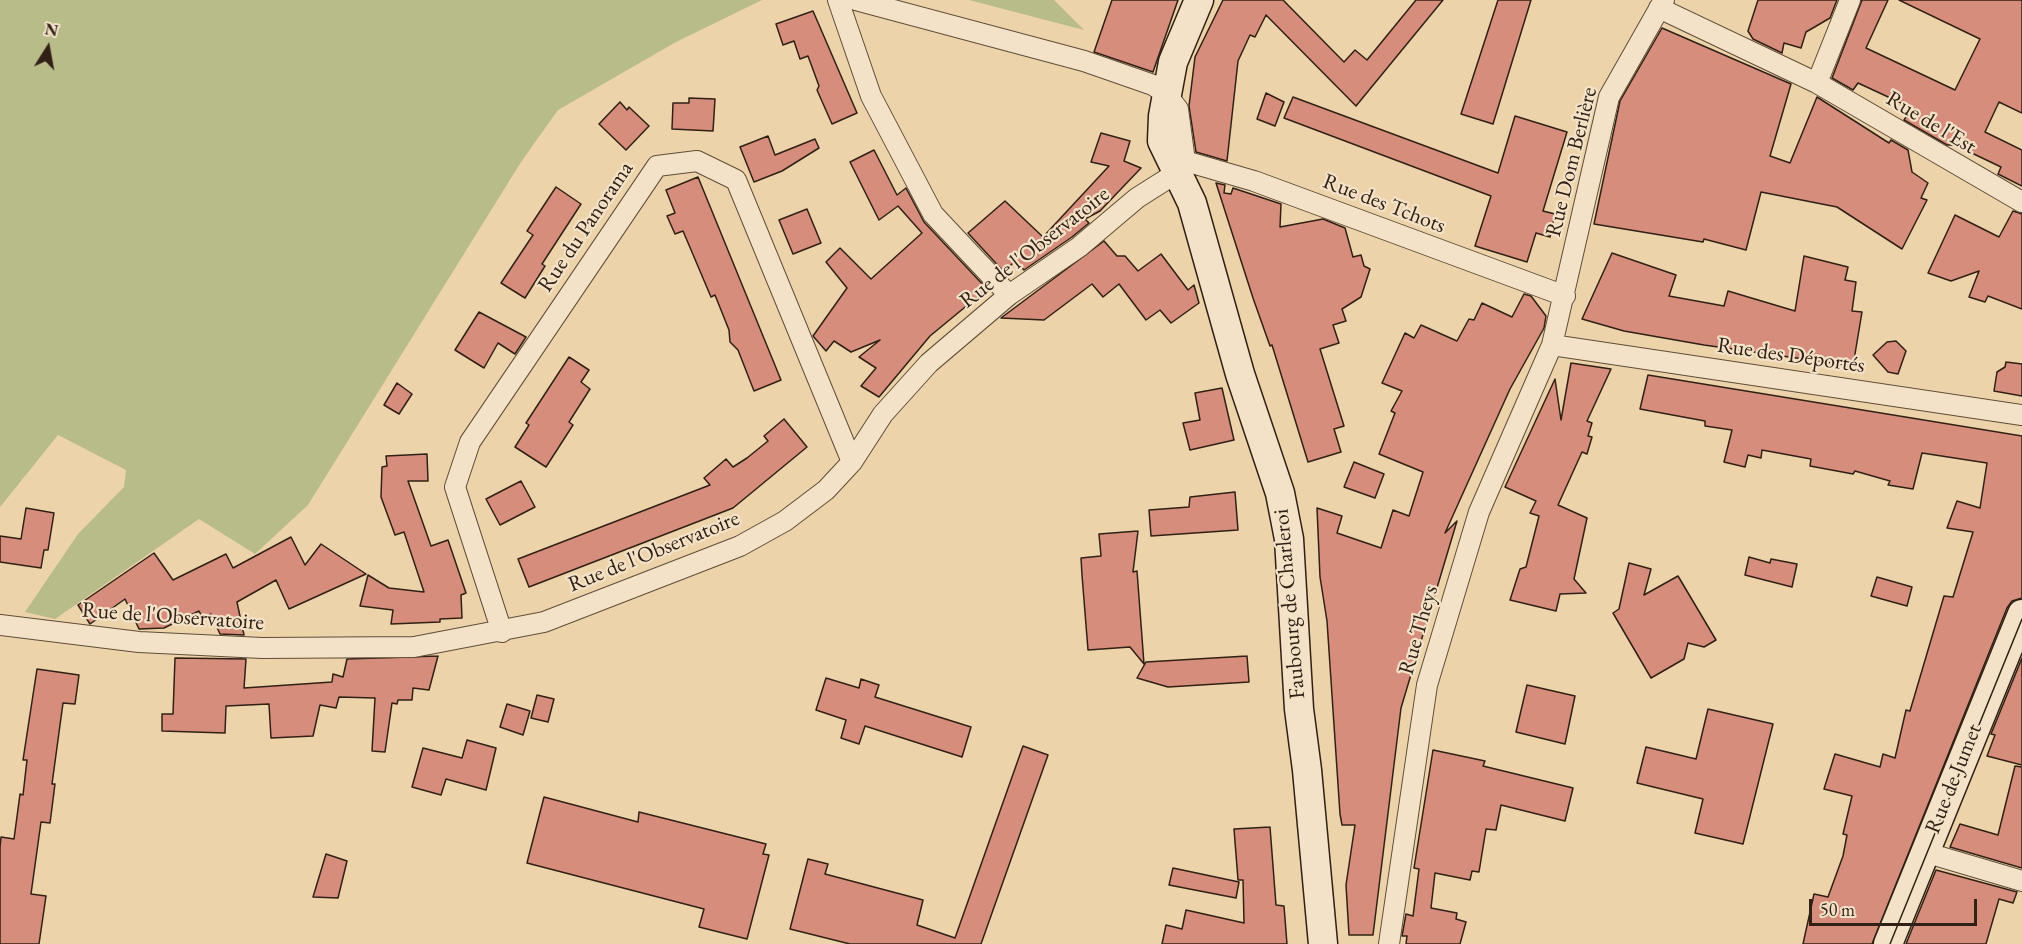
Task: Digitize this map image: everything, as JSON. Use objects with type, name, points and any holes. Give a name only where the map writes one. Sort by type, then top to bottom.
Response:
[{"type":"main road","name":"Faubourg de Charleroi","points":[[1199,0],[1173,62],[1166,93],[1162,141],[1182,166],[1240,374],[1280,493],[1289,539],[1299,709],[1323,944]]},
{"type":"main road","name":"Rue de Jumet","points":[[1888,944],[2022,614]]},
{"type":"street","points":[[838,0],[871,96],[933,214],[1009,295]]},
{"type":"street","points":[[856,0],[1084,61],[1153,85],[1166,93]]},
{"type":"street","points":[[1817,83],[1850,0]]},
{"type":"street","name":"Rue de l'Est","points":[[1661,4],[1817,83],[2022,202]]},
{"type":"street","name":"Rue Dom Berlière","points":[[1552,345],[1609,97],[1661,4]]},
{"type":"street","name":"Rue du Panorama","points":[[502,632],[454,487],[470,442],[657,166],[697,161],[736,180],[852,462]]},
{"type":"street","name":"Rue de l'Observatoire","points":[[0,625],[139,642],[262,648],[414,647],[502,632],[544,622],[740,546],[785,521],[826,490],[852,462],[883,414],[929,363],[1009,295],[1079,247],[1137,198],[1182,166]]},
{"type":"street","name":"Rue des Tchots","points":[[1182,166],[1254,181],[1565,296]]},
{"type":"street","name":"Rue des Déportés","points":[[1552,345],[2022,415]]},
{"type":"street","name":"Rue Theys","points":[[1389,944],[1427,685],[1479,512],[1552,345]]},
{"type":"street","points":[[1924,852],[2022,881]]},
{"type":"green space","points":[[0,0],[762,0],[676,42],[558,110],[521,162],[308,505],[255,554],[199,519],[55,619],[25,612],[78,534],[124,487],[126,470],[58,435],[0,507]]},
{"type":"green space","points":[[969,0],[1054,0],[1084,30]]},
{"type":"building","points":[[1112,0],[1178,0],[1153,72],[1094,52]]},
{"type":"building","points":[[1223,0],[1283,0],[1344,62],[1355,50],[1367,60],[1416,0],[1443,0],[1356,106],[1266,15],[1255,37],[1250,35],[1238,61],[1227,161],[1196,152],[1189,106],[1195,57]]},
{"type":"building","points":[[1498,0],[1531,0],[1493,124],[1461,114]]},
{"type":"building","points":[[1758,0],[1837,0],[1830,18],[1806,32],[1801,48],[1784,43],[1782,53],[1753,39],[1748,31]]},
{"type":"building","points":[[1862,0],[1888,0],[1866,48],[1955,90],[1980,39],[1899,0],[2022,0],[2022,113],[1999,102],[1985,132],[2022,150],[2022,186],[1998,174],[2001,167],[1955,145],[1947,145],[1904,120],[1912,108],[1858,83],[1853,90],[1832,78]]},
{"type":"building","points":[[813,11],[857,113],[832,124],[817,90],[819,86],[808,56],[800,59],[794,41],[783,45],[776,24]]},
{"type":"building","points":[[1662,28],[1791,84],[1770,156],[1790,163],[1817,97],[1889,143],[1891,140],[1908,150],[1912,172],[1928,183],[1921,198],[1927,200],[1902,249],[1837,207],[1761,192],[1746,250],[1704,239],[1703,242],[1594,224],[1620,101]]},
{"type":"building","points":[[1266,93],[1284,102],[1275,126],[1257,119]]},
{"type":"building","points":[[1293,97],[1498,173],[1515,116],[1567,132],[1543,211],[1555,214],[1550,237],[1536,233],[1527,262],[1475,246],[1491,196],[1284,118]]},
{"type":"building","points":[[689,98],[715,99],[713,131],[672,129],[673,103],[689,103]]},
{"type":"building","points":[[620,102],[627,110],[629,107],[649,126],[626,150],[599,124]]},
{"type":"building","points":[[1101,133],[1130,141],[1124,161],[1141,168],[1100,211],[1085,219],[1089,223],[1072,237],[1024,270],[1015,261],[1004,272],[968,233],[1005,201],[1043,237],[1109,166],[1091,162]]},
{"type":"building","points":[[768,136],[775,155],[815,139],[819,148],[782,171],[754,182],[740,147]]},
{"type":"building","points":[[874,150],[897,195],[906,188],[924,222],[987,289],[930,336],[879,397],[861,386],[876,368],[859,357],[880,340],[851,352],[834,341],[826,351],[813,336],[847,288],[826,262],[840,248],[871,279],[922,233],[898,206],[879,220],[850,162]]},
{"type":"building","points":[[698,177],[781,380],[754,391],[738,350],[730,342],[729,330],[715,295],[711,297],[683,231],[675,234],[667,216],[675,213],[666,190]]},
{"type":"building","points":[[1216,183],[1225,185],[1224,193],[1231,194],[1233,188],[1281,204],[1280,227],[1323,219],[1345,228],[1353,257],[1361,255],[1364,266],[1370,269],[1361,297],[1342,309],[1346,321],[1333,325],[1339,343],[1320,349],[1344,426],[1334,429],[1341,452],[1308,462],[1272,345],[1270,346],[1253,298]]},
{"type":"building","points":[[556,187],[581,204],[542,264],[545,266],[525,298],[501,283],[533,235],[527,231]]},
{"type":"building","points":[[807,209],[821,243],[793,254],[779,220]]},
{"type":"building","points":[[2013,211],[2022,214],[2022,309],[1988,296],[1985,302],[1969,297],[1979,271],[1951,281],[1928,273],[1955,215],[1999,237]]},
{"type":"building","points":[[1104,241],[1117,256],[1125,256],[1138,271],[1161,254],[1188,290],[1194,285],[1199,303],[1171,323],[1160,310],[1146,320],[1119,284],[1103,297],[1092,284],[1044,320],[1001,318]]},
{"type":"building","points":[[1612,253],[1676,275],[1669,296],[1724,306],[1728,291],[1795,311],[1804,256],[1848,267],[1845,280],[1856,282],[1852,311],[1862,312],[1853,366],[1704,345],[1624,331],[1582,319]]},
{"type":"building","points":[[1524,294],[1531,296],[1546,316],[1544,328],[1510,389],[1445,533],[1457,521],[1401,708],[1373,935],[1349,935],[1346,885],[1355,825],[1342,825],[1340,814],[1327,621],[1320,577],[1317,508],[1342,516],[1337,533],[1381,548],[1393,510],[1409,516],[1423,472],[1379,454],[1395,413],[1391,411],[1402,391],[1382,383],[1405,333],[1414,338],[1421,325],[1457,341],[1469,319],[1474,320],[1482,303],[1512,317]]},
{"type":"building","points":[[479,312],[526,337],[515,354],[498,343],[484,368],[455,350]]},
{"type":"building","points":[[1896,341],[1906,351],[1898,374],[1888,372],[1873,355],[1887,342]]},
{"type":"building","points":[[569,357],[589,370],[581,382],[590,389],[569,422],[573,425],[546,467],[515,447],[529,425],[526,423]]},
{"type":"building","points":[[2006,362],[2022,364],[2022,396],[1994,391],[1997,372],[2005,367]]},
{"type":"building","points":[[1571,363],[1611,369],[1587,421],[1592,423],[1588,436],[1592,437],[1587,454],[1582,452],[1558,505],[1587,518],[1574,579],[1586,593],[1560,594],[1556,611],[1510,600],[1520,569],[1526,567],[1539,516],[1530,513],[1536,501],[1505,487],[1555,379],[1561,420]]},
{"type":"building","points":[[1648,375],[2022,436],[2022,598],[2012,601],[2007,608],[1872,944],[1803,944],[1814,894],[1828,897],[1843,856],[1847,835],[1843,834],[1852,796],[1824,789],[1835,754],[1880,767],[1883,754],[1895,758],[1906,710],[1910,711],[1944,596],[1953,597],[1973,532],[1947,528],[1957,501],[1980,508],[1987,463],[1922,453],[1913,489],[1888,485],[1890,481],[1855,471],[1853,474],[1810,466],[1811,459],[1762,450],[1761,458],[1748,455],[1745,467],[1724,462],[1732,430],[1705,426],[1705,421],[1640,409]]},
{"type":"building","points":[[397,383],[412,394],[399,414],[384,405]]},
{"type":"building","points":[[1222,388],[1234,440],[1190,450],[1183,423],[1200,420],[1195,393]]},
{"type":"building","points":[[784,419],[807,447],[733,508],[529,587],[518,559],[710,485],[704,478],[726,459],[733,467],[747,458],[768,441],[764,436]]},
{"type":"building","points":[[427,454],[428,481],[408,481],[431,546],[448,540],[466,593],[461,595],[462,618],[440,619],[440,622],[391,624],[393,610],[360,606],[368,575],[389,588],[424,592],[404,532],[395,535],[381,497],[382,467],[387,466],[386,456]]},
{"type":"building","points":[[1354,462],[1384,474],[1375,498],[1344,487]]},
{"type":"building","points":[[521,481],[535,507],[500,525],[486,499]]},
{"type":"building","points":[[1235,492],[1238,530],[1151,536],[1149,510],[1189,507],[1190,497]]},
{"type":"building","points":[[26,508],[54,513],[48,550],[44,550],[41,568],[0,562],[0,536],[21,539]]},
{"type":"building","points":[[1138,531],[1133,572],[1137,571],[1144,664],[1130,647],[1088,650],[1081,558],[1101,556],[1099,534]]},
{"type":"building","points":[[291,537],[305,565],[321,544],[366,574],[289,609],[276,580],[237,602],[244,635],[220,634],[211,614],[203,619],[199,611],[164,628],[139,629],[125,599],[90,624],[78,605],[154,553],[173,580],[226,554],[233,568]]},
{"type":"building","points":[[1749,557],[1770,563],[1771,559],[1797,564],[1792,587],[1745,575]]},
{"type":"building","points":[[1629,563],[1651,569],[1644,595],[1678,576],[1716,640],[1704,647],[1688,643],[1684,659],[1651,678],[1613,613],[1619,609]]},
{"type":"building","points":[[1877,577],[1912,587],[1907,606],[1871,596]]},
{"type":"building","points":[[438,656],[429,690],[413,688],[412,700],[398,700],[397,704],[392,703],[385,752],[372,751],[375,698],[339,697],[336,708],[320,705],[313,736],[271,738],[269,704],[226,706],[225,733],[162,731],[162,714],[173,714],[175,658],[246,659],[244,688],[332,682],[333,674],[343,677],[347,659]]},
{"type":"building","points":[[1247,656],[1249,682],[1168,687],[1137,678],[1146,662]]},
{"type":"building","points":[[2022,658],[2022,765],[1987,756],[1995,735],[1991,734]]},
{"type":"building","points":[[37,669],[79,675],[75,704],[63,703],[52,784],[55,784],[50,823],[41,822],[31,894],[46,896],[39,944],[0,944],[1,837],[14,839],[20,794],[23,795],[27,760],[23,760]]},
{"type":"building","points":[[826,678],[859,688],[861,679],[879,685],[875,697],[971,727],[962,757],[865,726],[859,744],[841,738],[846,720],[816,710]]},
{"type":"building","points":[[1527,685],[1575,696],[1565,744],[1516,732]]},
{"type":"building","points":[[537,695],[554,699],[548,722],[531,718]]},
{"type":"building","points":[[507,704],[530,711],[523,735],[500,727]]},
{"type":"building","points":[[1708,709],[1773,724],[1743,844],[1695,833],[1703,799],[1637,783],[1646,747],[1696,759]]},
{"type":"building","points":[[467,740],[496,748],[486,790],[446,779],[441,795],[412,787],[423,748],[462,758]]},
{"type":"building","points":[[1023,746],[1048,755],[981,944],[850,944],[790,929],[808,859],[828,864],[825,874],[923,900],[917,925],[955,938]]},
{"type":"building","points":[[1433,750],[1485,761],[1483,766],[1573,788],[1565,821],[1501,805],[1496,830],[1486,829],[1479,872],[1472,871],[1470,880],[1435,873],[1431,908],[1457,913],[1456,919],[1466,922],[1460,944],[1406,944],[1407,936],[1402,936],[1406,914],[1413,916],[1419,869],[1414,868]]},
{"type":"building","points":[[2015,766],[2022,767],[2022,868],[1950,847],[1960,824],[1998,835]]},
{"type":"building","points":[[544,797],[638,822],[639,812],[766,844],[763,854],[769,855],[747,939],[699,927],[704,909],[527,863]]},
{"type":"building","points":[[1270,827],[1276,905],[1284,906],[1287,944],[1162,944],[1166,925],[1182,929],[1186,910],[1244,923],[1243,880],[1238,880],[1234,829]]},
{"type":"building","points":[[326,854],[347,861],[338,898],[313,897]]},
{"type":"building","points":[[1173,868],[1239,882],[1236,898],[1169,885]]},
{"type":"building","points":[[1936,870],[2017,892],[2013,903],[1999,899],[1986,944],[1906,944]]},
{"type":"tram line","points":[[1890,944],[2022,619]]}]
